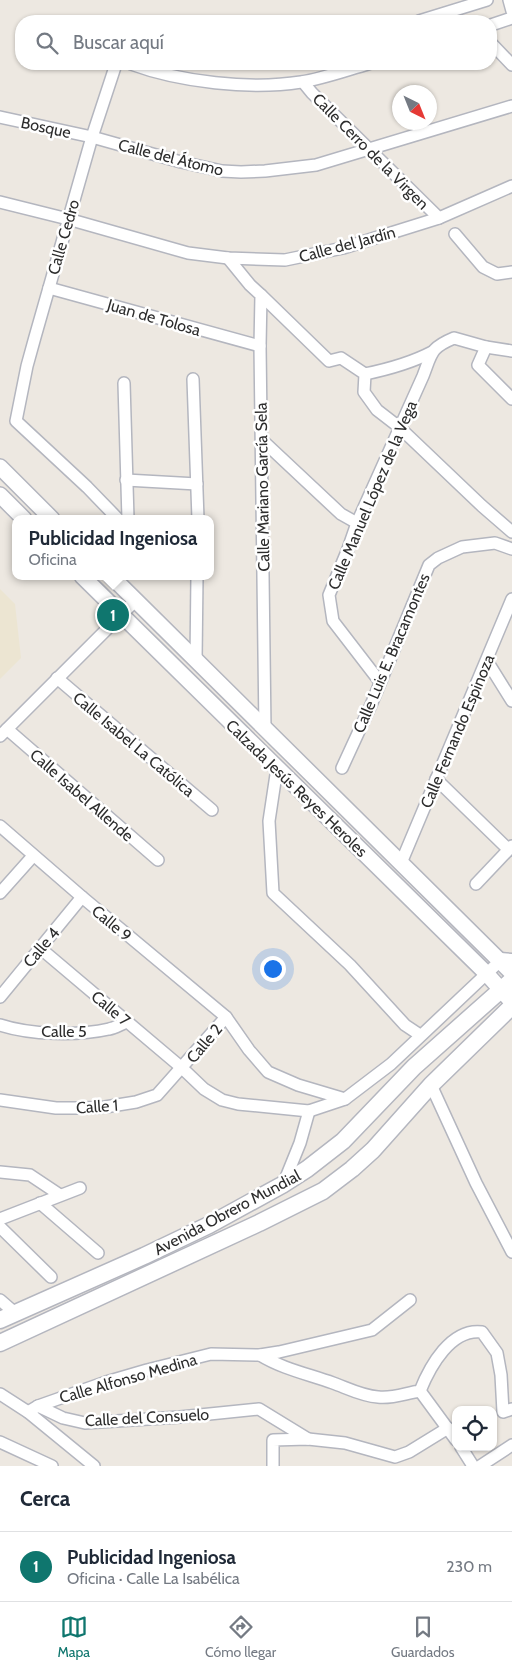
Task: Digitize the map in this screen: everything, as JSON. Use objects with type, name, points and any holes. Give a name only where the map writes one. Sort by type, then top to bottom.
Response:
[{"type":"main road","name":"Avenida Obrero Mundial","points":[[7,1317],[144,1256],[209,1225],[282,1186],[343,1141],[414,1067],[507,984]]},
{"type":"main road","name":"Avenida Obrero Mundial","points":[[0,1343],[259,1224],[323,1192],[373,1150],[431,1085],[512,1006]]},
{"type":"street","points":[[438,15],[487,0]]},
{"type":"street","points":[[509,0],[512,11]]},
{"type":"street","points":[[497,23],[512,18]]},
{"type":"street","points":[[497,49],[512,65]]},
{"type":"street","name":"Calle Cedro","points":[[114,70],[68,219],[27,366],[16,421],[114,515]]},
{"type":"street","points":[[152,70],[174,76],[228,84],[266,86],[304,82],[347,70]]},
{"type":"street","name":"Calle Cerro de la Virgen","points":[[304,82],[312,93],[439,218]]},
{"type":"street","name":"Calle del Átomo","points":[[92,137],[181,162],[222,171],[265,171],[316,164],[369,150],[512,106]]},
{"type":"street","name":"Bosque","points":[[0,117],[92,137]]},
{"type":"street","name":"Calle del Jardín","points":[[0,202],[188,253],[228,258],[285,260],[343,248],[439,218],[512,186]]},
{"type":"street","points":[[455,234],[483,267],[497,274],[512,272]]},
{"type":"street","points":[[228,258],[250,285],[328,361],[341,358],[365,374],[416,361],[432,352],[439,344],[454,338],[486,347],[512,351]]},
{"type":"street","name":"Juan de Tolosa","points":[[49,288],[260,346]]},
{"type":"street","name":"Calle Mariano García Sela","points":[[261,295],[265,729]]},
{"type":"street","points":[[486,347],[478,365],[512,400]]},
{"type":"street","name":"Calle Manuel López de la Vega","points":[[380,682],[333,621],[329,595],[348,549],[356,523],[423,376],[432,352]]},
{"type":"street","points":[[365,374],[364,392],[376,410],[400,427],[482,506],[512,532]]},
{"type":"street","points":[[193,379],[198,515]]},
{"type":"street","points":[[124,384],[128,515]]},
{"type":"street","points":[[262,440],[341,514],[356,523]]},
{"type":"street","points":[[0,467],[48,515]]},
{"type":"street","points":[[126,480],[197,484]]},
{"type":"street","points":[[0,495],[20,515]]},
{"type":"street","name":"Calle Luis E. Bracamontes","points":[[342,768],[428,565],[438,558],[462,547],[495,543],[512,549]]},
{"type":"street","name":"Calzada Jesús Reyes Heroles","points":[[86,580],[486,973],[507,984],[512,1002]]},
{"type":"street","name":"Calzada Jesús Reyes Heroles","points":[[115,580],[401,863],[506,961],[512,973]]},
{"type":"street","points":[[196,660],[198,580]]},
{"type":"street","name":"Calle Fernando Espinoza","points":[[401,863],[512,599]]},
{"type":"street","points":[[3,733],[136,601]]},
{"type":"street","points":[[487,661],[512,701]]},
{"type":"street","name":"Calle Isabel La Católica","points":[[57,678],[212,810]]},
{"type":"street","name":"Calle Isabel Allende","points":[[3,733],[158,860]]},
{"type":"street","points":[[277,768],[270,821],[273,893],[350,965],[406,1026],[420,1035]]},
{"type":"street","points":[[436,779],[510,847],[476,884]]},
{"type":"street","name":"Calle 9","points":[[0,826],[82,898],[226,1017],[248,1050],[268,1072],[298,1085],[345,1099]]},
{"type":"street","points":[[0,893],[33,856]]},
{"type":"street","name":"Calle 4","points":[[0,997],[82,898]]},
{"type":"street","name":"Calle 7","points":[[40,948],[182,1068],[204,1089],[222,1100],[238,1104],[309,1111]]},
{"type":"street","points":[[282,1186],[300,1143],[309,1111],[345,1099],[391,1064],[486,973],[506,961]]},
{"type":"street","name":"Calle 2","points":[[182,1068],[226,1017]]},
{"type":"street","name":"Calle 5","points":[[0,1025],[48,1033],[91,1032],[110,1029],[127,1022]]},
{"type":"street","name":"Calle 1","points":[[0,1100],[56,1108],[105,1107],[136,1102],[157,1095],[182,1068]]},
{"type":"street","points":[[431,1085],[476,1183],[512,1252]]},
{"type":"street","points":[[0,1172],[30,1175],[60,1195]]},
{"type":"street","points":[[0,1219],[80,1188]]},
{"type":"street","points":[[40,1203],[98,1253]]},
{"type":"street","points":[[0,1227],[51,1277]]},
{"type":"street","points":[[0,1300],[7,1317]]},
{"type":"street","name":"Calle Alfonso Medina","points":[[33,1409],[106,1382],[211,1354],[260,1355],[372,1330],[410,1300]]},
{"type":"street","points":[[420,1391],[427,1374],[446,1348],[459,1336],[474,1331],[482,1332],[496,1353],[508,1411]]},
{"type":"street","points":[[260,1355],[290,1370],[375,1397],[387,1398],[420,1391]]},
{"type":"street","points":[[420,1391],[452,1434]]},
{"type":"street","points":[[0,1394],[33,1409],[52,1431],[94,1466]]},
{"type":"street","name":"Calle del Consuelo","points":[[33,1409],[85,1423],[180,1417],[258,1409],[308,1438]]},
{"type":"street","points":[[52,1431],[63,1418]]},
{"type":"street","points":[[273,1466],[273,1440],[308,1438],[345,1443],[395,1457],[409,1452],[448,1428]]},
{"type":"street","points":[[0,1442],[52,1466]]},
{"type":"street","points":[[480,1466],[512,1446]]},
{"type":"street","points":[[464,1451],[473,1466]]},
{"type":"shaded area","points":[[0,589],[15,604],[21,658],[0,679]]},
{"type":"place","name":"Publicidad Ingeniosa","points":[[113,615]]}]
